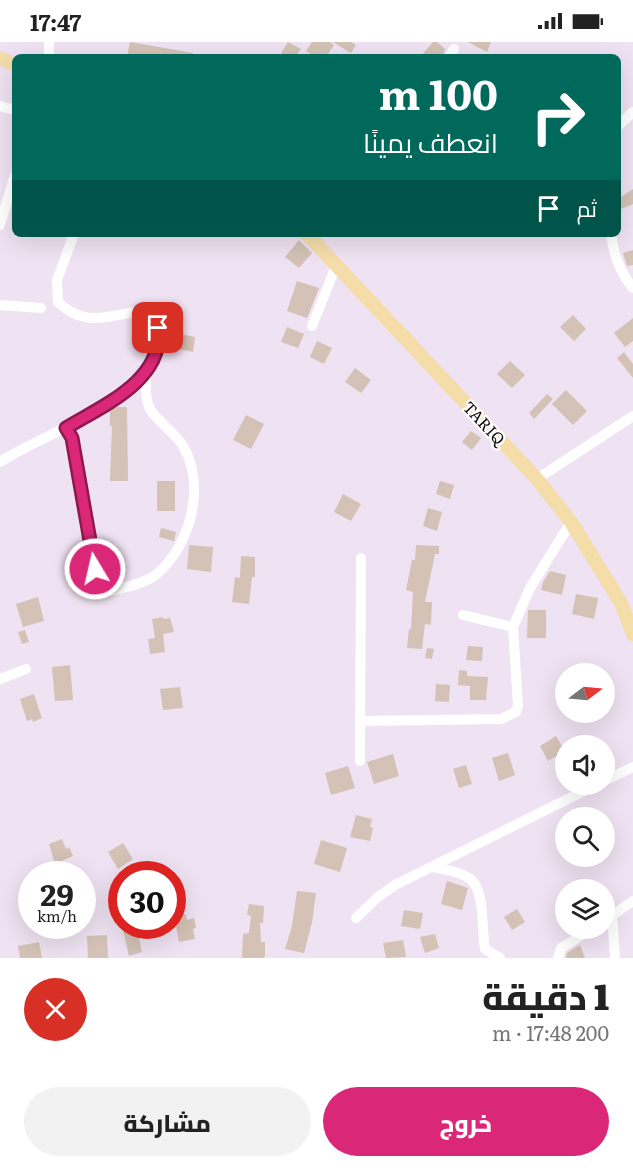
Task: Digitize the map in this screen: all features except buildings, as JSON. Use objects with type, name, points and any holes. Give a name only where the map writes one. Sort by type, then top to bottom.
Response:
[{"type":"main road","name":"TARIQ","points":[[310,237],[537,479],[571,522],[621,603],[633,634]]},
{"type":"street","points":[[621,123],[633,112]]},
{"type":"street","points":[[0,225],[12,185]]},
{"type":"street","points":[[0,462],[16,451],[66,428],[132,386],[146,372],[154,359],[160,341],[154,317],[143,310],[103,318],[75,316],[58,302],[57,280],[73,237]]},
{"type":"street","points":[[611,237],[613,252],[620,270],[633,288]]},
{"type":"street","points":[[312,326],[336,266]]},
{"type":"street","points":[[0,305],[41,308]]},
{"type":"street","points":[[66,428],[72,438],[95,569],[101,586],[111,591],[129,587],[157,575],[183,539],[193,496],[194,476],[183,447],[169,428],[151,411],[145,390],[146,372]]},
{"type":"street","points":[[537,479],[633,416]]},
{"type":"street","points":[[360,721],[501,719],[516,712],[518,705],[513,627],[530,588],[571,522]]},
{"type":"street","points":[[360,761],[361,558]]},
{"type":"street","points":[[463,615],[513,627]]},
{"type":"street","points":[[0,679],[26,669]]},
{"type":"street","points":[[615,776],[633,767]]},
{"type":"street","points":[[356,918],[378,897],[395,885],[576,795]]},
{"type":"street","points":[[433,867],[453,871],[471,879],[477,887],[481,902],[482,936],[485,949],[500,958]]},
{"type":"street","points":[[615,913],[633,901]]},
{"type":"street","points":[[556,957],[561,948],[575,939]]},
{"type":"street","points":[[612,939],[615,958]]},
{"type":"route","points":[[95,569],[72,438],[66,428],[132,386],[146,372],[154,359],[160,341],[158,328]]}]
